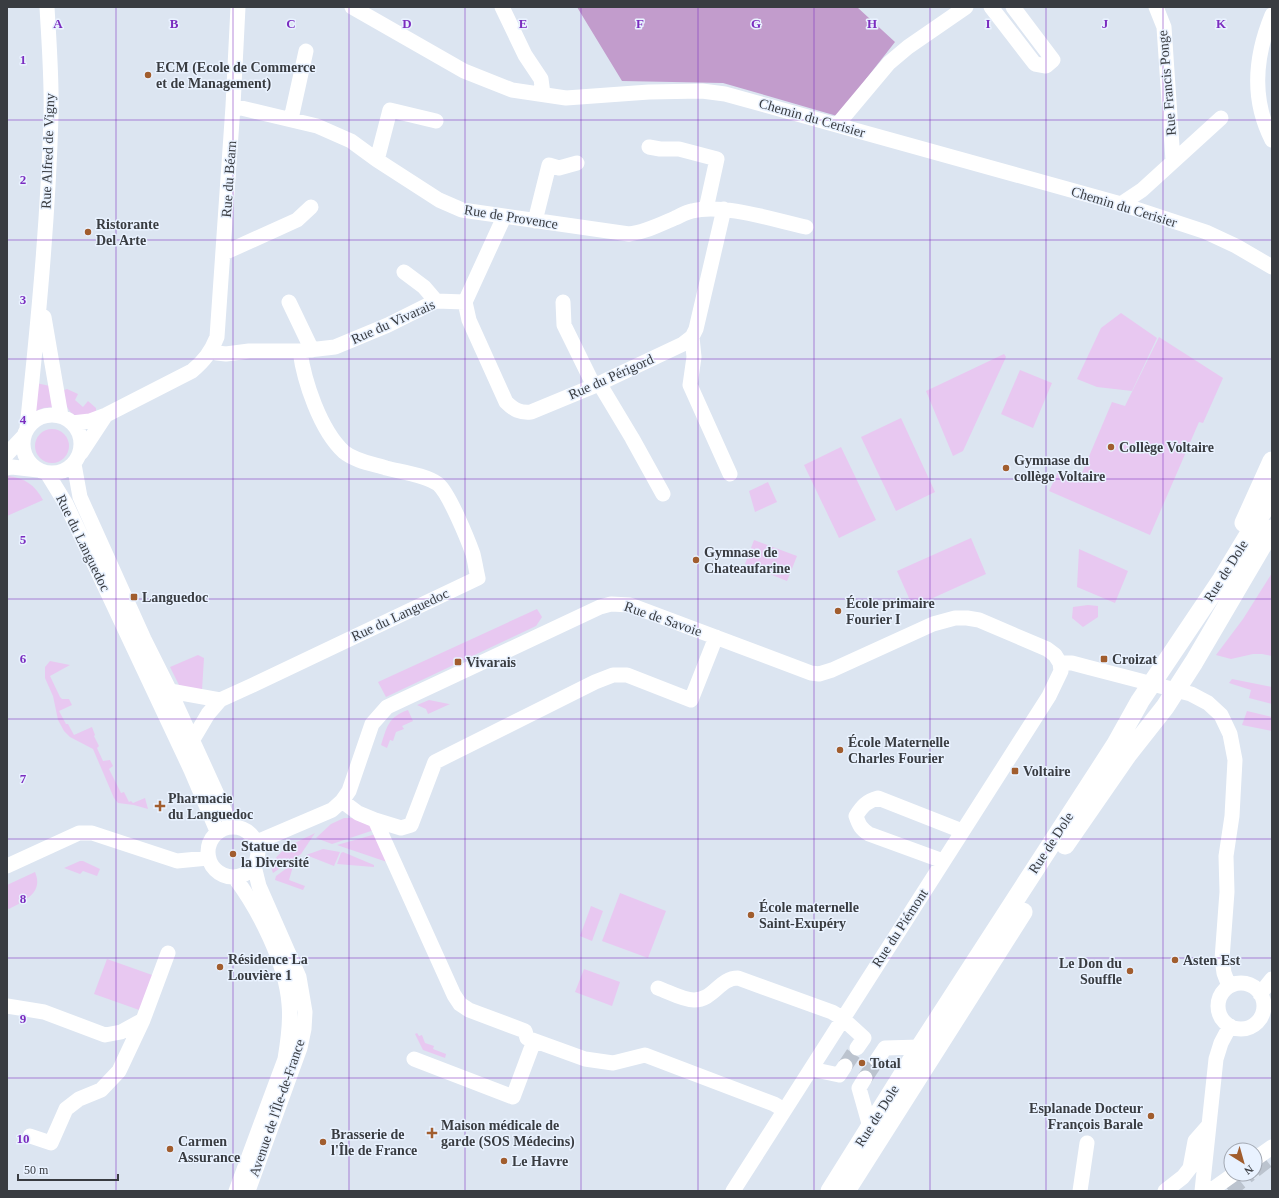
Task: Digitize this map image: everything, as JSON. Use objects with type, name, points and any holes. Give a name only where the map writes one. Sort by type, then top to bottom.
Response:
[{"type":"main road","points":[[1222,579],[1246,516],[1272,460]]},
{"type":"main road","name":"Rue de Dole","points":[[830,1191],[920,1047],[1116,744],[1140,701],[1222,579],[1272,496]]},
{"type":"main road","name":"Rue de Dole","points":[[846,1191],[1067,841],[1128,754],[1164,707],[1194,662],[1272,530]]},
{"type":"main road","points":[[1255,559],[1272,541]]},
{"type":"street","name":"Rue Alfred de Vigny","points":[[25,433],[41,296],[51,117],[47,7]]},
{"type":"street","name":"Rue du Béarn","points":[[212,350],[217,337],[224,253],[238,7]]},
{"type":"street","name":"Chemin du Cerisier","points":[[352,7],[464,71],[512,90],[566,98],[649,92],[702,91],[725,94],[1121,204],[1206,232],[1236,246],[1272,267]]},
{"type":"street","points":[[502,7],[525,55],[541,79],[543,94]]},
{"type":"street","points":[[837,125],[889,63],[908,47],[966,7]]},
{"type":"street","points":[[991,7],[1035,64],[1046,66],[1054,60],[1013,7]]},
{"type":"street","name":"Rue Francis Ponge","points":[[1156,7],[1164,27],[1174,161]]},
{"type":"street","points":[[1271,19],[1263,38],[1259,53],[1258,84],[1262,114],[1272,140]]},
{"type":"street","points":[[290,119],[306,51]]},
{"type":"street","name":"Rue de Provence","points":[[233,106],[317,126],[352,141],[377,160],[439,200],[462,210],[629,234],[640,233],[651,229],[690,211],[706,209],[724,209],[806,227]]},
{"type":"street","points":[[377,160],[390,110],[436,121]]},
{"type":"street","points":[[1121,204],[1142,190],[1221,118]]},
{"type":"street","points":[[649,147],[660,149],[679,149],[717,159],[706,209]]},
{"type":"street","points":[[535,221],[549,165],[559,168],[577,163]]},
{"type":"street","points":[[224,253],[297,220],[311,207]]},
{"type":"street","points":[[724,209],[696,329],[692,338],[694,357],[690,385],[730,474]]},
{"type":"street","points":[[465,302],[504,217]]},
{"type":"street","points":[[404,272],[424,287],[436,301]]},
{"type":"street","name":"Rue Alfred de Vigny","points":[[41,296],[67,420]]},
{"type":"street","name":"Rue du Vivarais","points":[[212,350],[216,353],[226,354],[249,351],[306,350],[335,347],[436,301],[465,302]]},
{"type":"street","points":[[289,302],[306,350]]},
{"type":"street","name":"Rue du Périgord","points":[[465,302],[469,320],[506,402],[512,408],[522,412],[531,412],[596,384],[683,344],[692,338]]},
{"type":"street","points":[[563,302],[564,324],[596,384],[632,438],[663,494]]},
{"type":"street","points":[[7,454],[34,421],[42,417],[52,415],[67,420],[90,421],[106,416],[192,371],[204,361],[212,350]]},
{"type":"street","name":"Rue du Languedoc","points":[[192,741],[208,714],[220,700],[478,578],[473,554],[445,492],[438,484],[430,480],[362,461],[345,452],[326,428],[314,402],[302,366],[306,350]]},
{"type":"street","points":[[7,468],[12,467],[57,473],[66,470],[76,460],[106,416]]},
{"type":"street","points":[[67,420],[78,430],[81,438],[81,447],[76,460]]},
{"type":"street","points":[[25,433],[23,447],[25,456],[30,464],[42,472]]},
{"type":"street","name":"Rue du Languedoc","points":[[76,460],[80,497],[144,639],[233,826]]},
{"type":"street","name":"Rue du Languedoc","points":[[42,472],[66,504],[191,770],[217,831]]},
{"type":"street","name":"Rue de Savoie","points":[[257,842],[332,810],[342,801],[349,791],[372,724],[387,707],[600,607],[611,604],[630,605],[819,674],[832,670],[933,624],[955,618],[968,618],[988,624],[1047,648],[1055,655],[1060,663]]},
{"type":"street","points":[[342,801],[358,813],[375,820],[401,828],[411,825],[435,762],[613,675],[627,675],[691,700],[716,637]]},
{"type":"street","points":[[1060,663],[1072,663],[1190,694],[1208,703],[1220,715],[1230,734],[1235,760],[1232,816],[1226,856],[1226,911],[1222,959],[1224,973],[1229,986]]},
{"type":"street","name":"Rue du Piémont","points":[[733,1191],[842,1018],[962,831],[974,815],[1049,696],[1061,671],[1060,663]]},
{"type":"street","points":[[170,691],[220,700]]},
{"type":"street","points":[[943,861],[869,834],[858,824],[856,816],[862,806],[870,800],[878,798],[962,831]]},
{"type":"street","points":[[375,820],[454,995],[460,1004],[469,1010],[525,1031],[527,1038],[585,1059],[613,1063],[645,1054],[774,1104],[784,1110]]},
{"type":"street","points":[[233,826],[247,830],[257,842],[259,850],[258,859],[249,872],[234,878],[217,872],[213,868],[208,858],[209,843],[212,837],[217,831],[225,827],[233,826]]},
{"type":"street","points":[[7,866],[79,833],[92,833],[177,861],[208,858]]},
{"type":"street","name":"Avenue de l'Île-de-France","points":[[248,1191],[300,1048],[304,1029],[299,977],[258,886],[254,866]]},
{"type":"street","name":"Avenue de l'Île-de-France","points":[[234,878],[246,892],[277,956],[285,979],[289,1004],[289,1040],[284,1059],[236,1191]]},
{"type":"street","points":[[30,1136],[50,1143],[66,1109],[79,1099],[101,1090],[119,1071],[143,1020],[168,953]]},
{"type":"street","points":[[658,988],[684,998],[694,1000],[710,996],[725,981],[731,978],[738,978],[832,1012],[842,1018],[864,1038],[857,1048]]},
{"type":"street","points":[[1260,994],[1272,980]]},
{"type":"street","points":[[1243,983],[1250,985],[1260,994],[1263,1001],[1261,1016],[1257,1022],[1251,1026],[1237,1028],[1230,1026],[1220,1015],[1218,1008],[1221,995],[1229,986],[1243,983]]},
{"type":"street","points":[[7,1006],[44,1012],[105,1035],[121,1032],[143,1020]]},
{"type":"street","points":[[1202,1191],[1216,1059],[1230,1026]]},
{"type":"street","points":[[414,1059],[512,1097],[534,1041]]},
{"type":"street","points":[[877,1060],[885,1048],[920,1047]]},
{"type":"street","points":[[810,1069],[839,1075],[845,1066]]},
{"type":"street","points":[[865,1078],[859,1088],[870,1127]]},
{"type":"street","points":[[1165,1191],[1183,1177],[1190,1168],[1195,1141],[1209,1124]]},
{"type":"street","points":[[1080,1191],[1087,1143]]},
{"type":"street","points":[[1263,1153],[1272,1147]]},
{"type":"street","points":[[1210,1191],[1223,1182]]},
{"type":"shaded area","points":[[577,7],[857,7],[895,42],[837,116],[723,83],[622,81]]},
{"type":"shaded area","points":[[1121,313],[1157,338],[1132,391],[1097,387],[1077,379],[1101,328]]},
{"type":"shaded area","points":[[1159,337],[1223,378],[1203,423],[1199,422],[1150,535],[1049,491],[1058,472],[1079,480],[1112,402],[1125,406]]},
{"type":"shaded area","points":[[1004,354],[1006,357],[963,451],[953,456],[926,391]]},
{"type":"shaded area","points":[[1020,370],[1052,383],[1033,428],[1001,414]]},
{"type":"shaded area","points":[[36,383],[50,386],[53,407],[43,408],[36,411]]},
{"type":"shaded area","points":[[67,389],[78,394],[75,400],[83,407],[88,401],[96,408],[96,412],[84,416],[72,413],[67,407],[62,391]]},
{"type":"shaded area","points":[[901,418],[935,492],[896,511],[861,437]]},
{"type":"shaded area","points":[[49,429],[55,429],[59,430],[66,436],[69,446],[68,453],[62,460],[55,463],[49,463],[45,462],[38,456],[35,449],[35,443],[36,439],[42,432]]},
{"type":"shaded area","points":[[841,447],[876,520],[839,538],[804,465]]},
{"type":"shaded area","points":[[7,474],[8,476],[20,478],[29,483],[37,490],[43,500],[7,516]]},
{"type":"shaded area","points":[[768,482],[777,502],[755,512],[749,491]]},
{"type":"shaded area","points":[[971,538],[986,574],[913,607],[897,571]]},
{"type":"shaded area","points":[[754,540],[797,556],[787,581],[745,564]]},
{"type":"shaded area","points":[[1079,549],[1128,571],[1115,603],[1077,587]]},
{"type":"shaded area","points":[[1272,573],[1272,656],[1253,654],[1231,659],[1216,655],[1243,619]]},
{"type":"shaded area","points":[[1088,605],[1098,606],[1098,617],[1083,627],[1072,618],[1073,607]]},
{"type":"shaded area","points":[[537,609],[542,617],[536,626],[386,697],[378,682]]},
{"type":"shaded area","points":[[198,655],[204,658],[202,690],[179,685],[170,667]]},
{"type":"shaded area","points":[[50,661],[70,665],[50,676],[60,697],[62,699],[69,699],[72,705],[59,711],[66,724],[68,724],[74,735],[92,727],[94,736],[99,746],[97,748],[103,761],[110,760],[113,766],[109,769],[121,793],[124,792],[129,802],[131,801],[133,803],[145,798],[148,809],[118,803],[114,798],[93,749],[70,737],[64,731],[58,720],[53,696],[45,678],[45,667]]},
{"type":"shaded area","points":[[1232,679],[1272,687],[1272,704],[1249,698],[1251,690],[1229,683]]},
{"type":"shaded area","points":[[429,700],[450,704],[428,714],[426,709],[417,705]]},
{"type":"shaded area","points":[[408,710],[413,721],[402,726],[404,729],[396,732],[393,741],[390,740],[387,748],[381,745],[389,723],[392,719]]},
{"type":"shaded area","points":[[1247,711],[1272,717],[1272,731],[1242,725]]},
{"type":"shaded area","points":[[344,818],[353,818],[377,829],[332,844],[316,838],[331,824]]},
{"type":"shaded area","points":[[315,833],[301,854],[273,873],[271,867],[278,855],[289,846]]},
{"type":"shaded area","points":[[376,834],[387,862],[337,845]]},
{"type":"shaded area","points":[[323,849],[340,852],[334,866],[306,855]]},
{"type":"shaded area","points":[[343,852],[374,865],[374,867],[337,864],[341,853]]},
{"type":"shaded area","points":[[80,861],[100,869],[97,876],[83,871],[80,874],[64,868]]},
{"type":"shaded area","points":[[294,863],[289,880],[305,886],[303,890],[275,880],[276,876]]},
{"type":"shaded area","points":[[35,872],[37,886],[35,891],[21,903],[9,909],[7,908],[7,885]]},
{"type":"shaded area","points":[[620,893],[666,911],[648,958],[602,941]]},
{"type":"shaded area","points":[[591,906],[603,911],[592,941],[580,936]]},
{"type":"shaded area","points":[[107,959],[155,976],[142,1011],[94,994]]},
{"type":"shaded area","points":[[584,969],[620,982],[612,1006],[575,992]]},
{"type":"shaded area","points":[[417,1033],[419,1036],[422,1035],[425,1043],[434,1046],[433,1049],[446,1054],[445,1058],[423,1050],[415,1034]]},
{"type":"tunnel","points":[[845,1066],[857,1048]]},
{"type":"tunnel","points":[[865,1078],[877,1060]]},
{"type":"tunnel","points":[[1263,1164],[1272,1157]]},
{"type":"tunnel","points":[[1229,1191],[1240,1182]]},
{"type":"place","name":"ECM (Ecole de Commerce et de Management)","points":[[148,75]]},
{"type":"place","name":"Ristorante Del Arte","points":[[88,232]]},
{"type":"place","name":"Collège Voltaire","points":[[1111,447]]},
{"type":"place","name":"Gymnase du collège Voltaire","points":[[1006,468]]},
{"type":"place","name":"Gymnase de Chateaufarine","points":[[696,560]]},
{"type":"place","name":"Languedoc","points":[[134,597]]},
{"type":"place","name":"École primaire Fourier I","points":[[838,611]]},
{"type":"place","name":"Croizat","points":[[1104,659]]},
{"type":"place","name":"Vivarais","points":[[458,662]]},
{"type":"place","name":"École Maternelle Charles Fourier","points":[[840,750]]},
{"type":"place","name":"Voltaire","points":[[1015,771]]},
{"type":"place","name":"Pharmacie du Languedoc","points":[[160,806]]},
{"type":"place","name":"Statue de la Diversité","points":[[233,854]]},
{"type":"place","name":"École maternelle Saint-Exupéry","points":[[751,915]]},
{"type":"place","name":"Asten Est","points":[[1175,960]]},
{"type":"place","name":"Résidence La Louvière 1","points":[[220,967]]},
{"type":"place","name":"Le Don du Souffle","points":[[1130,971]]},
{"type":"place","name":"Total","points":[[862,1063]]},
{"type":"place","name":"Esplanade Docteur François Barale","points":[[1151,1116]]},
{"type":"place","name":"Maison médicale de garde (SOS Médecins)","points":[[432,1133]]},
{"type":"place","name":"Brasserie de l'Île de France","points":[[323,1142]]},
{"type":"place","name":"Carmen Assurance","points":[[170,1149]]},
{"type":"place","name":"Le Havre","points":[[504,1161]]}]
